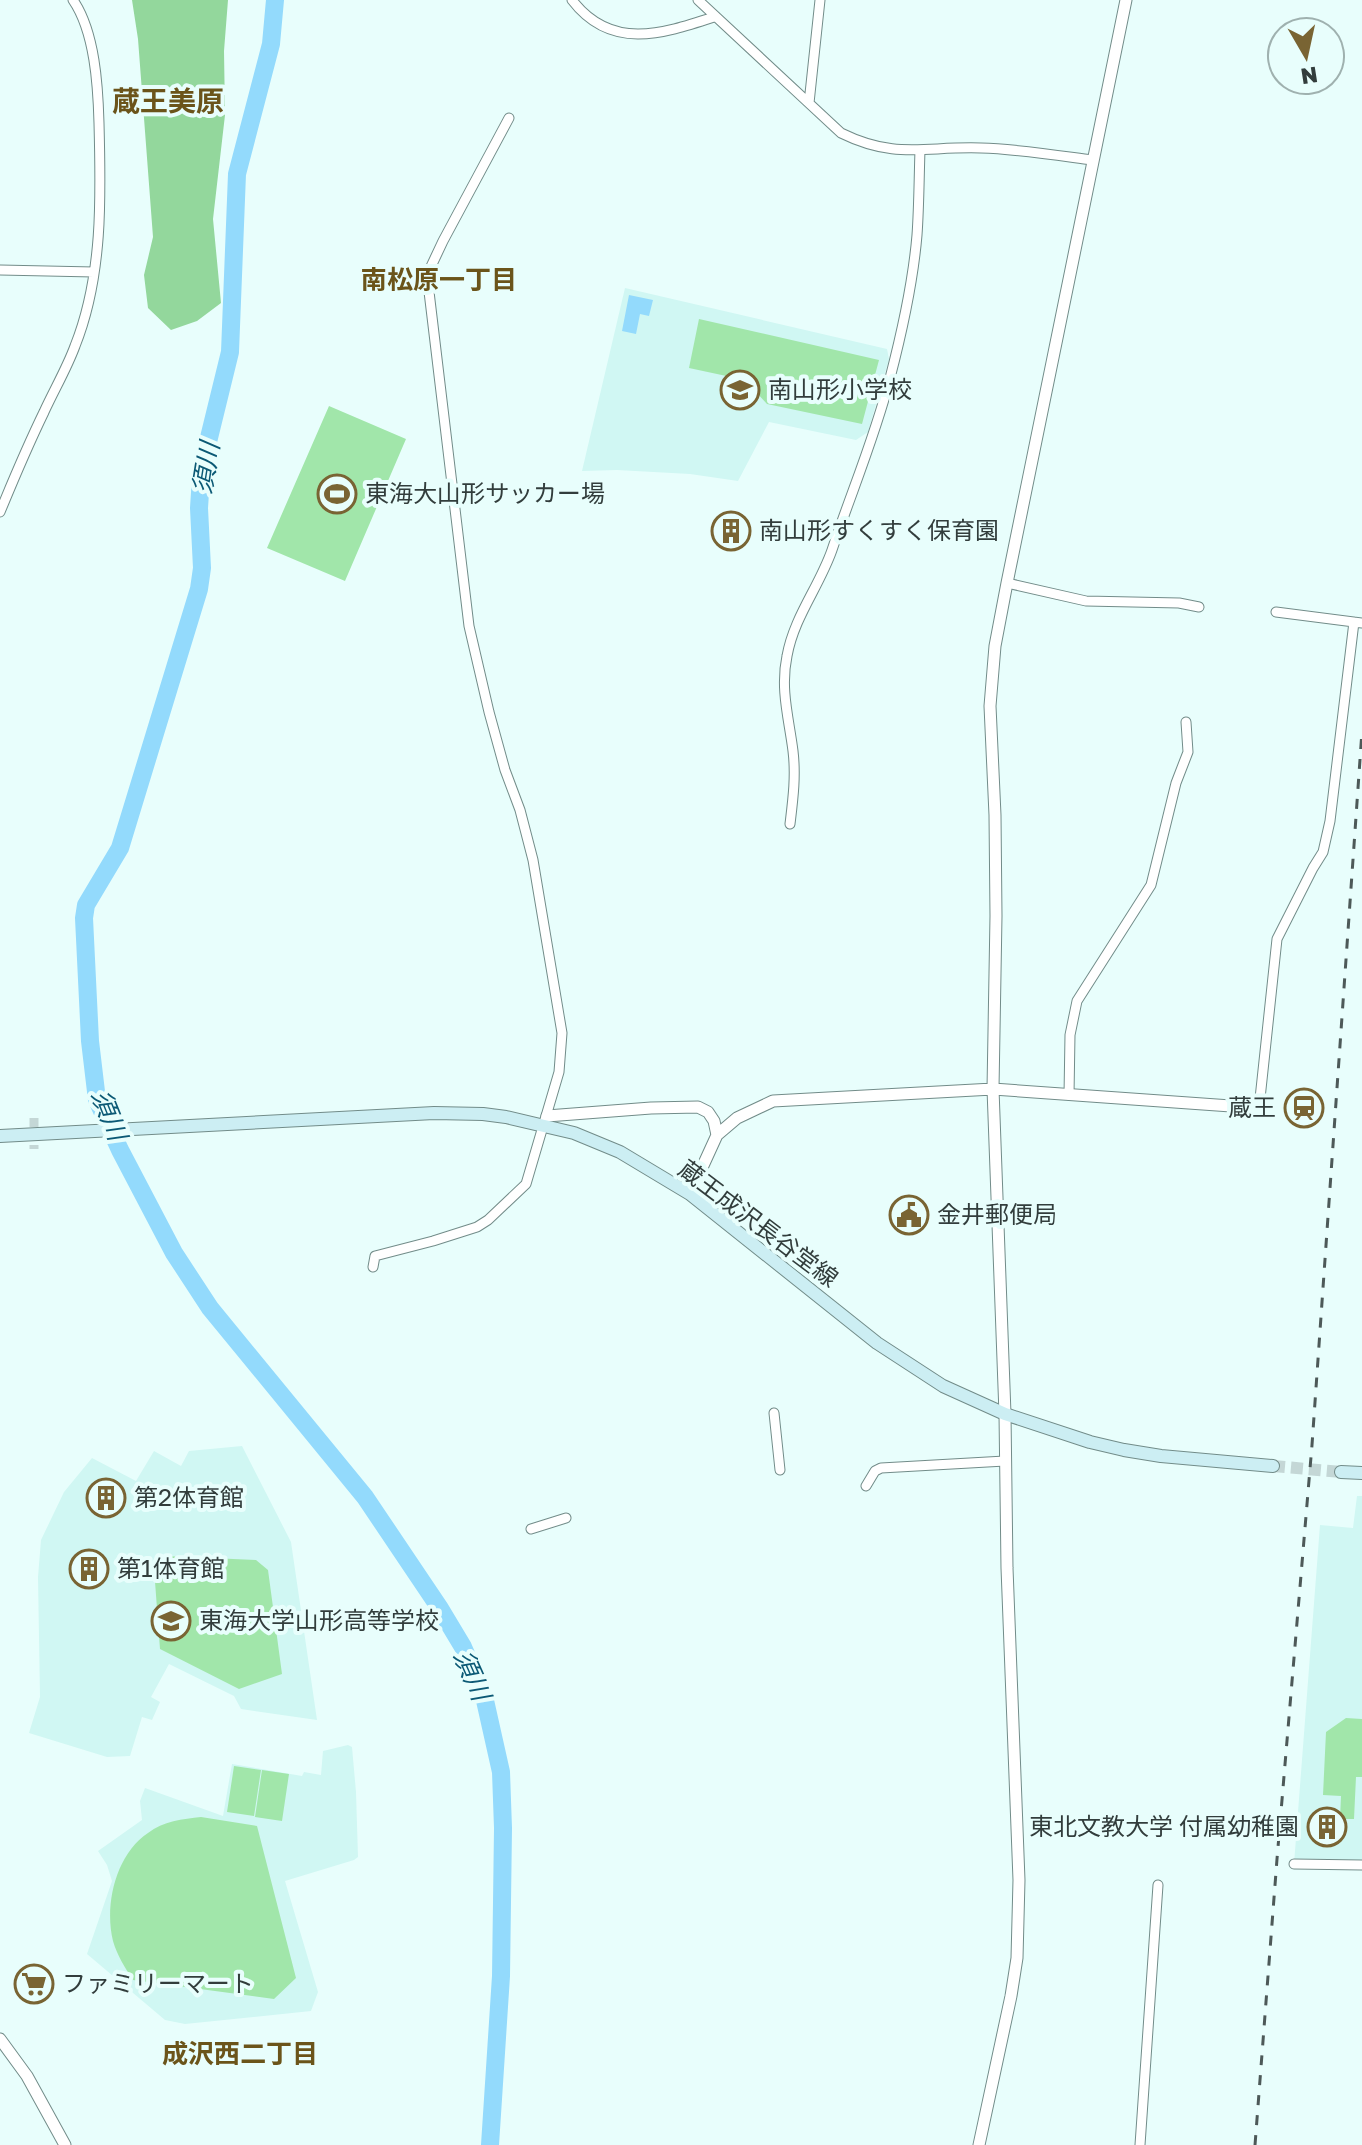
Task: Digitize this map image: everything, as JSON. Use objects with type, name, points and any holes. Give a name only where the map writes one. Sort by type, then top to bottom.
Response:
[{"type":"main road","name":"蔵王成沢長谷堂線","points":[[0,1136],[434,1113],[545,1121],[620,1152],[690,1194],[877,1343],[943,1386],[1005,1414],[1090,1442],[1161,1456],[1273,1466]]},
{"type":"main road","points":[[1341,1472],[1362,1473]]},
{"type":"street","points":[[0,512],[75,345],[94,272],[101,182],[98,77],[81,12],[73,0]]},
{"type":"street","points":[[572,0],[583,14],[602,28],[618,32],[668,31],[714,17]]},
{"type":"street","points":[[698,0],[841,133],[853,139],[890,150],[1003,149],[1092,160]]},
{"type":"street","points":[[809,103],[820,0]]},
{"type":"street","points":[[979,2145],[1017,1958],[1019,1880],[993,1089],[996,916],[990,706],[995,646],[1007,583],[1126,0]]},
{"type":"street","points":[[373,1267],[375,1256],[477,1227],[526,1184],[559,1072],[562,1033],[533,860],[489,712],[469,626],[427,275],[509,118]]},
{"type":"street","points":[[790,824],[795,783],[794,754],[784,699],[787,654],[796,621],[829,557],[890,378],[917,237],[920,150]]},
{"type":"street","points":[[0,270],[94,272]]},
{"type":"street","points":[[1007,583],[1086,601],[1179,603],[1199,607]]},
{"type":"street","points":[[690,1194],[717,1135],[737,1118],[773,1101],[993,1089],[1259,1108],[1277,939],[1323,852],[1358,623],[1276,612]]},
{"type":"street","points":[[1069,1095],[1070,1035],[1077,1001],[1151,885],[1176,783],[1188,752],[1186,722]]},
{"type":"street","points":[[545,1121],[651,1108],[698,1107],[708,1112],[717,1135]]},
{"type":"street","points":[[774,1413],[780,1470]]},
{"type":"street","points":[[866,1486],[875,1471],[881,1468],[1005,1461]]},
{"type":"street","points":[[531,1529],[566,1518]]},
{"type":"street","points":[[1294,1864],[1362,1865]]},
{"type":"street","points":[[1140,2145],[1158,1885]]},
{"type":"street","points":[[0,2039],[27,2076],[65,2145]]},
{"type":"shaded area","name":"南山形小学校","points":[[625,288],[887,349],[889,359],[868,432],[856,440],[769,422],[738,481],[690,474],[582,471]]},
{"type":"shaded area","name":"東海大学山形高等学校","points":[[242,1446],[291,1542],[317,1720],[241,1709],[234,1696],[169,1664],[151,1697],[160,1702],[152,1720],[142,1717],[130,1756],[107,1757],[29,1733],[40,1697],[38,1577],[41,1540],[64,1492],[92,1458],[136,1481],[154,1451],[181,1466],[189,1451]]},
{"type":"shaded area","points":[[1357,1496],[1362,1496],[1362,1865],[1294,1864],[1320,1525],[1353,1528]]},
{"type":"shaded area","points":[[348,1745],[352,1747],[358,1857],[285,1881],[318,1992],[311,2011],[185,2024],[165,2020],[87,1954],[112,1881],[98,1851],[142,1820],[140,1801],[145,1788],[223,1816],[232,1764],[302,1776],[304,1772],[321,1775],[323,1751]]},
{"type":"green space","points":[[132,0],[228,0],[224,51],[225,115],[213,219],[221,303],[197,321],[171,330],[148,308],[144,275],[153,237],[138,39]]},
{"type":"green space","points":[[699,319],[879,360],[862,424],[767,404],[745,380],[689,368]]},
{"type":"green space","name":"東海大山形サッカー場","points":[[329,406],[406,439],[345,581],[267,548]]},
{"type":"green space","points":[[165,1556],[256,1560],[268,1570],[282,1674],[239,1689],[160,1649],[154,1568]]},
{"type":"green space","points":[[1346,1718],[1362,1719],[1362,1777],[1356,1777],[1354,1819],[1340,1819],[1341,1796],[1323,1795],[1326,1732]]},
{"type":"green space","points":[[234,1766],[261,1770],[254,1816],[227,1812]]},
{"type":"green space","points":[[262,1770],[289,1774],[282,1821],[255,1817]]},
{"type":"green space","points":[[201,1817],[257,1826],[296,1978],[274,1999],[133,1980],[117,1951],[110,1912],[115,1881],[128,1854],[137,1842],[160,1826]]},
{"type":"water","points":[[629,295],[653,300],[649,316],[640,314],[636,334],[622,331]]},
{"type":"waterway","name":"須川","points":[[275,0],[271,44],[237,174],[230,352],[201,477],[202,568],[199,589],[120,848],[86,905],[90,1041],[97,1100],[174,1253],[210,1308],[365,1497],[463,1647],[484,1696],[501,1772],[503,1828],[501,1976],[490,2145]]},
{"type":"tunnel","points":[[34,1118],[34,1149]]},
{"type":"tunnel","points":[[1273,1466],[1341,1472]]},
{"type":"railway","points":[[1255,2145],[1312,1445],[1362,731]]},
{"type":"place","name":"南山形小学校","points":[[740,390]]},
{"type":"place","name":"東海大山形サッカー場","points":[[337,494]]},
{"type":"place","name":"南山形すくすく保育園","points":[[731,531]]},
{"type":"place","name":"蔵王","points":[[1304,1108]]},
{"type":"place","name":"金井郵便局","points":[[909,1215]]},
{"type":"place","name":"第2体育館","points":[[106,1498]]},
{"type":"place","name":"第1体育館","points":[[89,1569]]},
{"type":"place","name":"東海大学山形高等学校","points":[[171,1621]]},
{"type":"place","name":"東北文教大学 付属幼稚園","points":[[1327,1827]]},
{"type":"place","name":"ファミリーマート","points":[[34,1984]]},
{"type":"district","name":"蔵王美原","points":[[168,101]]},
{"type":"district","name":"南松原一丁目","points":[[439,280]]},
{"type":"district","name":"成沢西二丁目","points":[[240,2054]]}]
